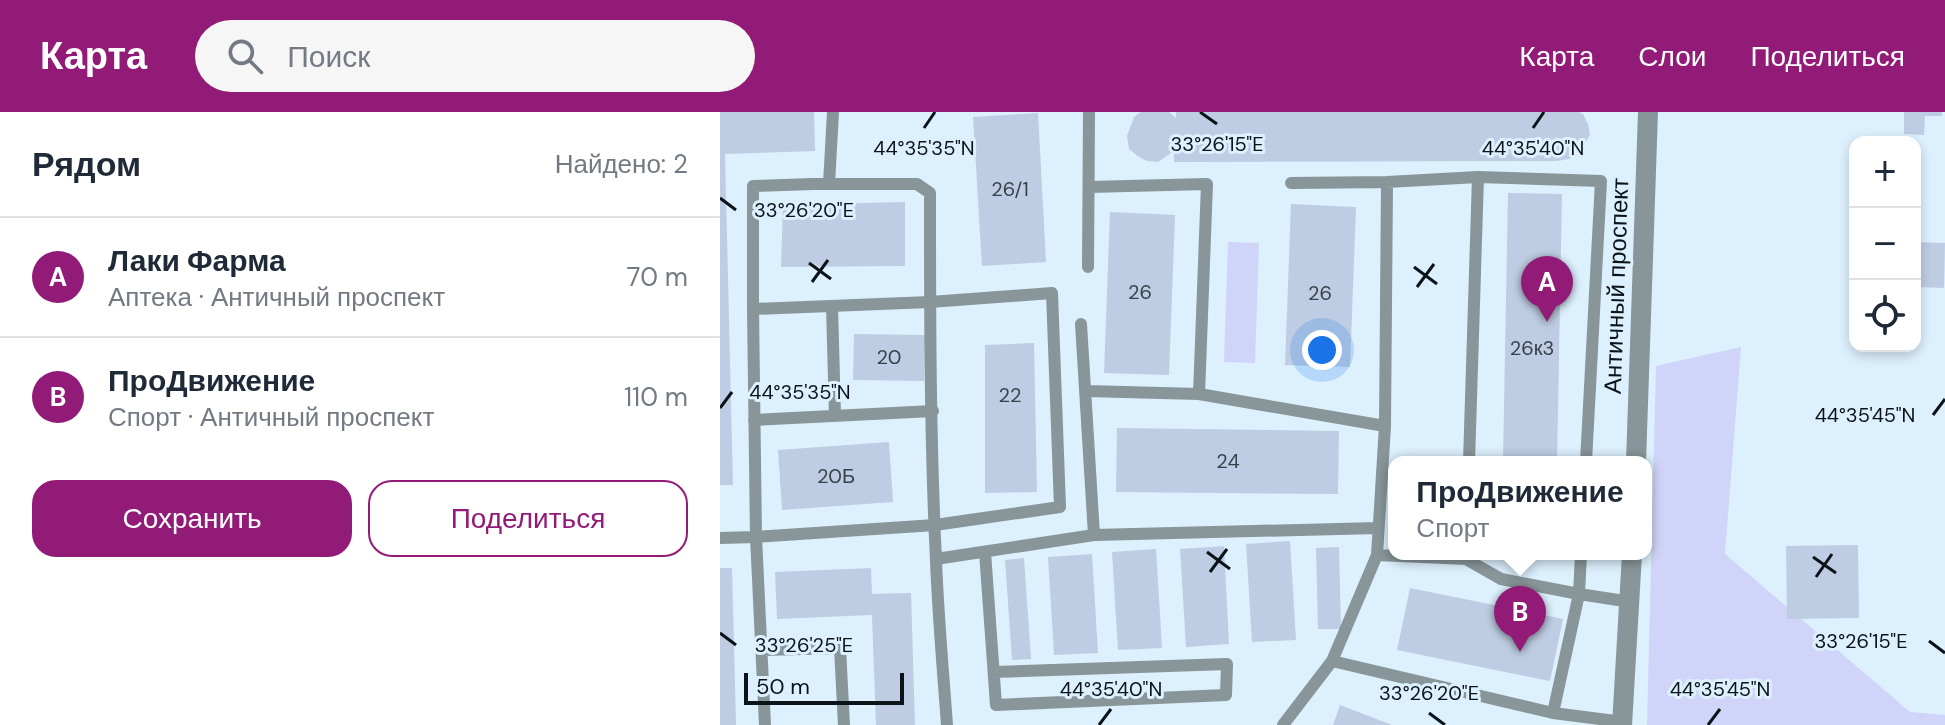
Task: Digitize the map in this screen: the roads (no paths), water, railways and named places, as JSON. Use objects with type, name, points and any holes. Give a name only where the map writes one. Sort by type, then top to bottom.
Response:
[{"type":"street","name":"Античный проспект","points":[[1636,456],[1648,112]]},
{"type":"street","points":[[1622,724],[1632,560]]},
{"type":"lane","points":[[829,184],[833,112]]},
{"type":"lane","points":[[1088,267],[1089,112]]},
{"type":"lane","points":[[1469,456],[1478,177]]},
{"type":"lane","points":[[1291,183],[1478,177],[1601,181],[1586,456]]},
{"type":"lane","points":[[1283,725],[1332,661],[1377,555],[1385,426],[1387,182]]},
{"type":"lane","points":[[765,725],[756,537],[753,186],[917,184],[930,193],[936,559],[947,725]]},
{"type":"lane","points":[[1089,187],[1207,184],[1199,394]]},
{"type":"lane","points":[[720,538],[935,525],[1060,507],[1052,293],[930,302],[753,309]]},
{"type":"lane","points":[[832,306],[835,416]]},
{"type":"lane","points":[[1081,324],[1094,535]]},
{"type":"lane","points":[[1086,391],[1199,394],[1385,426]]},
{"type":"lane","points":[[754,420],[933,411]]},
{"type":"lane","points":[[936,559],[1094,535],[1378,528]]},
{"type":"lane","points":[[985,552],[996,705],[1226,695],[1227,664],[994,672]]},
{"type":"lane","points":[[1377,555],[1388,555]]},
{"type":"lane","points":[[1472,560],[1501,579],[1631,602]]},
{"type":"lane","points":[[1553,713],[1579,594],[1581,560]]},
{"type":"lane","points":[[762,650],[840,648],[844,725]]},
{"type":"lane","points":[[1332,661],[1553,713],[1622,724]]},
{"type":"place","name":"Лаки Фарма","points":[[1547,322]]},
{"type":"place","name":"ПроДвижение","points":[[1520,652]]}]
